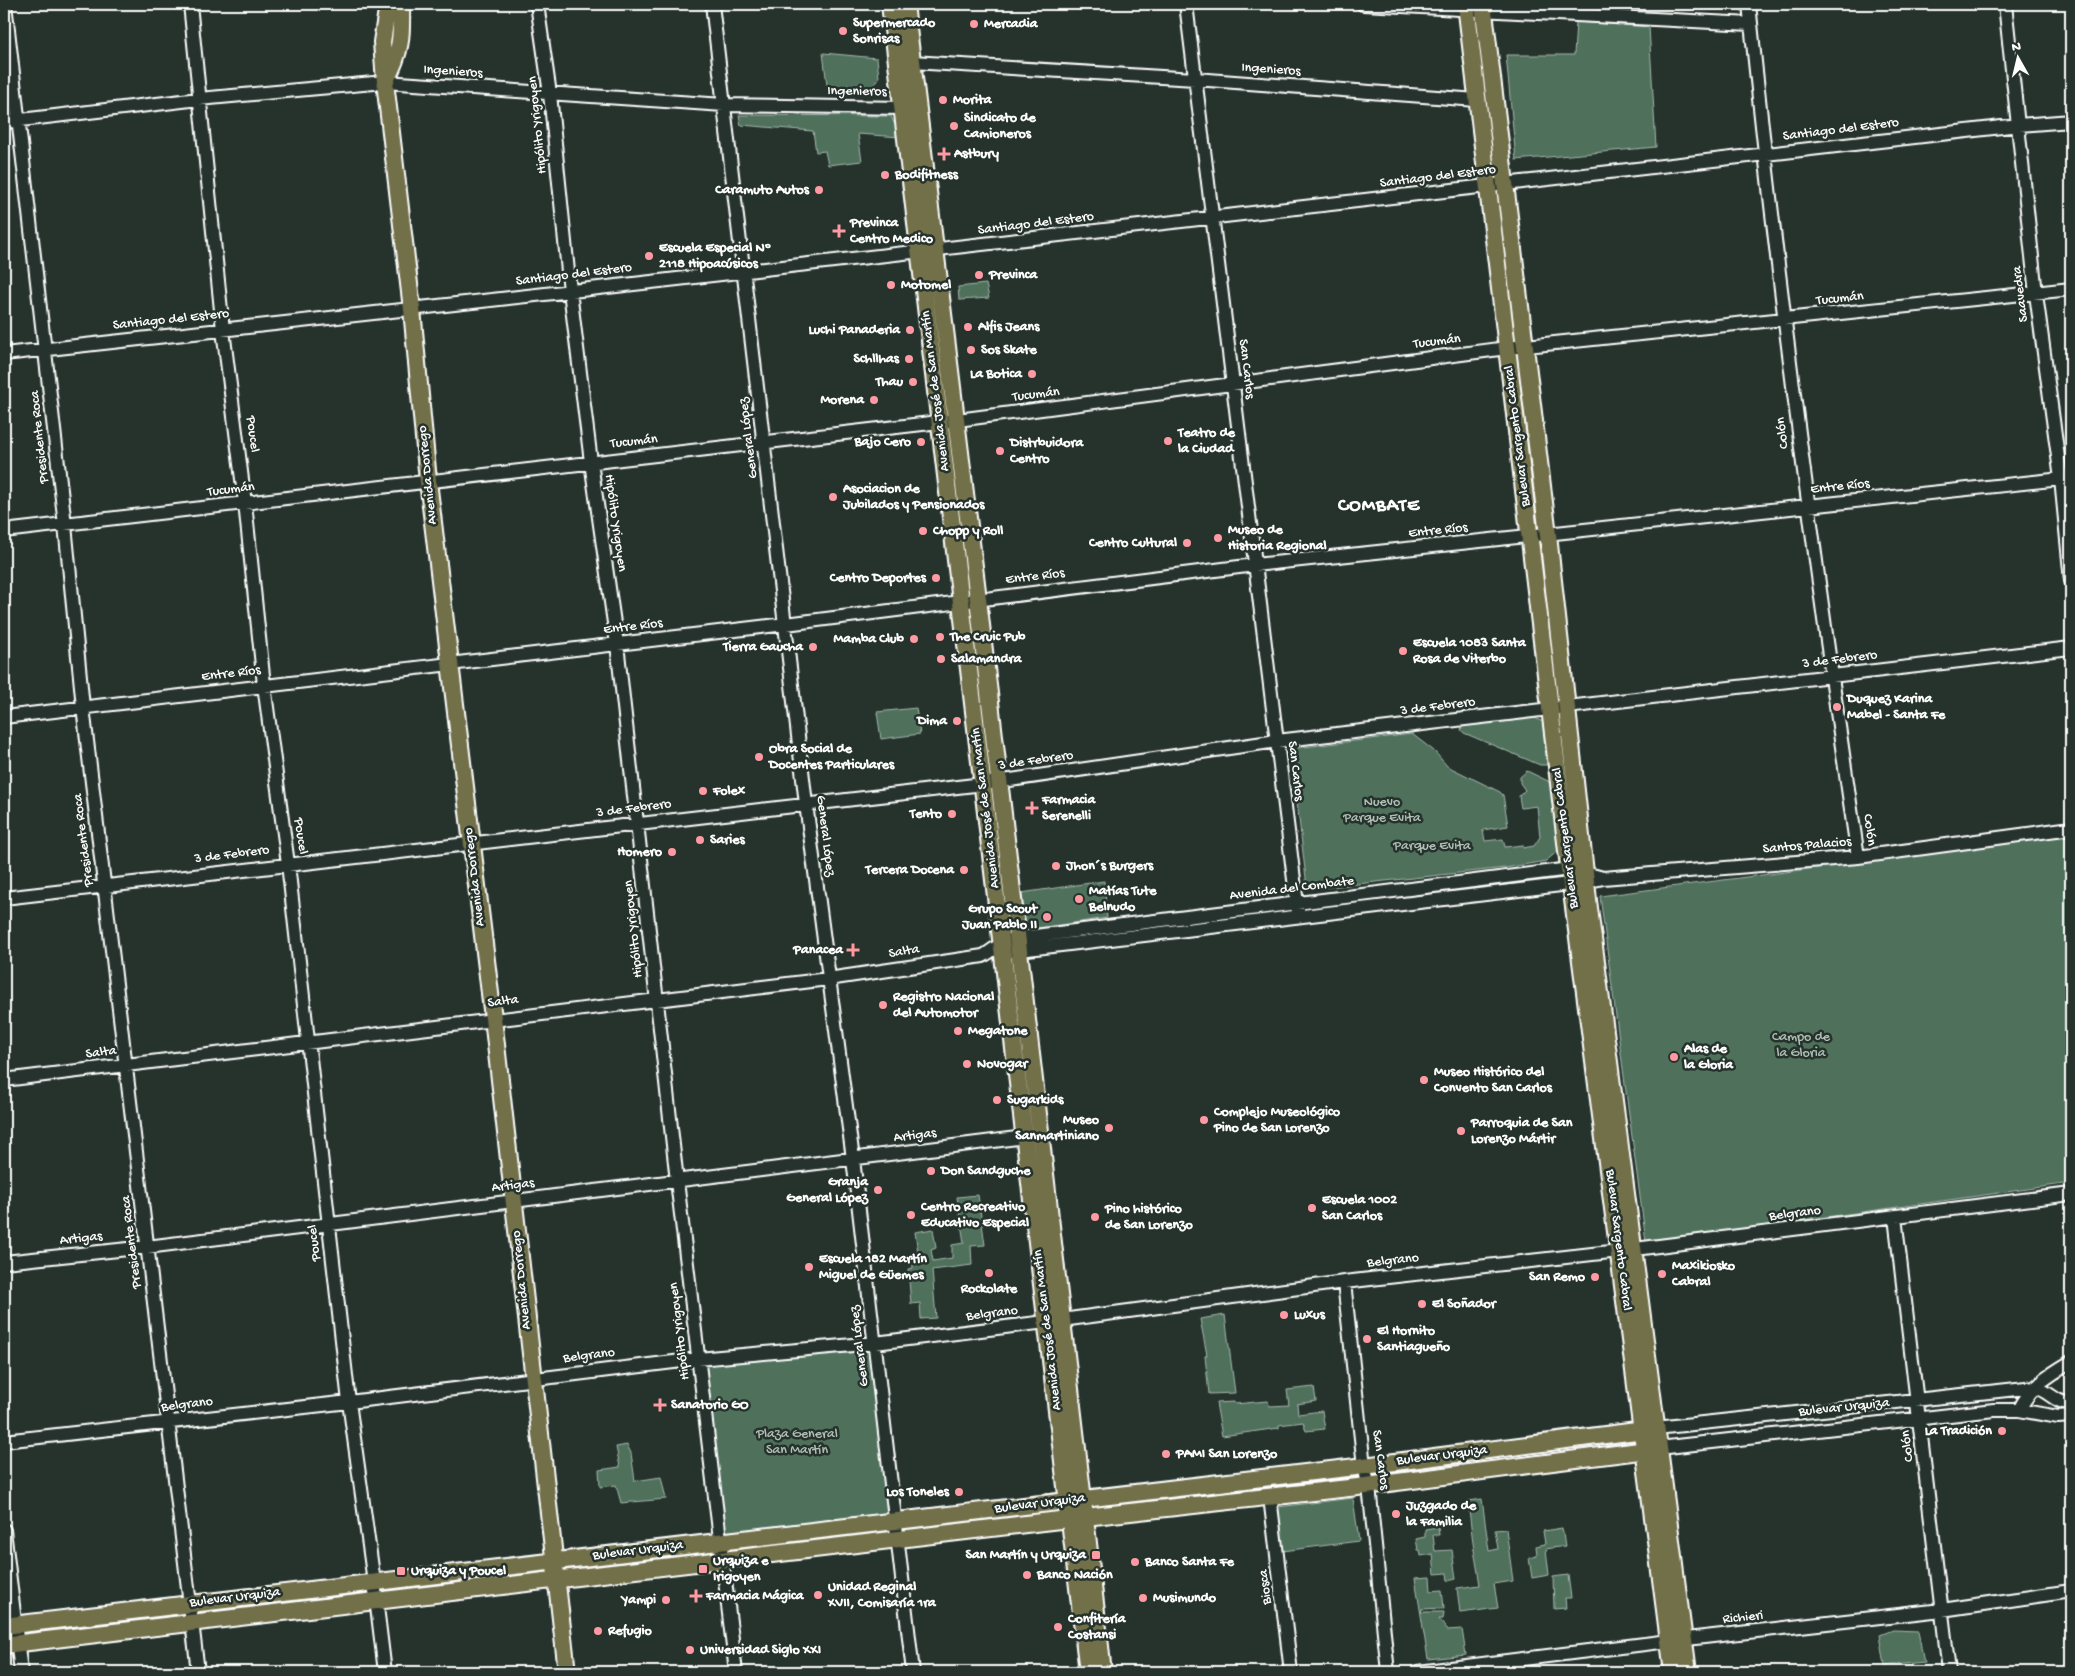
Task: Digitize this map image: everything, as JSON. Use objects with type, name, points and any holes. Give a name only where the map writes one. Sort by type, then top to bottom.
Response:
[{"type":"main road","name":"Avenida Dorrego","points":[[388,4],[382,42],[384,82],[412,309],[428,481],[493,1018],[567,1672]]},
{"type":"main road","name":"Avenida José de San Martín","points":[[890,4],[903,108],[928,252]]},
{"type":"main road","name":"Avenida José de San Martín","points":[[905,4],[912,62],[928,252],[948,421],[961,601],[991,783]]},
{"type":"main road","name":"Bulevar Sargento Cabral","points":[[1466,7],[1550,709],[1578,877],[1677,1640],[1688,1672]]},
{"type":"main road","name":"Bulevar Sargento Cabral","points":[[1483,7],[1548,535],[1567,707],[1578,877]]},
{"type":"main road","points":[[384,82],[396,60],[402,33],[400,8]]},
{"type":"main road","name":"Avenida José de San Martín","points":[[948,421],[978,599],[991,783],[1075,1499],[1103,1672]]},
{"type":"main road","name":"Avenida José de San Martín","points":[[1010,946],[1025,1137],[1055,1321]]},
{"type":"main road","name":"Bulevar Urquiza","points":[[9,1625],[1366,1466],[1649,1429]]},
{"type":"main road","name":"Bulevar Urquiza","points":[[10,1644],[1078,1518],[1369,1486],[1652,1449]]},
{"type":"main road","name":"Avenida José de San Martín","points":[[1078,1518],[1088,1672]]},
{"type":"main road","name":"Bulevar Sargento Cabral","points":[[1673,1672],[1677,1640]]},
{"type":"street","name":"Presidente Roca","points":[[5,4],[65,525],[83,707],[198,1672]]},
{"type":"street","name":"Poucel","points":[[190,4],[223,330],[245,504],[264,685],[288,864],[349,1402],[385,1672]]},
{"type":"street","name":"Hipólito Yrigoyen","points":[[537,4],[550,94],[570,291],[591,462],[617,644],[677,1181],[736,1672]]},
{"type":"street","name":"General López","points":[[712,4],[806,804],[853,1159],[913,1672]]},
{"type":"street","name":"San Carlos","points":[[1186,4],[1298,917]]},
{"type":"street","points":[[1363,4],[1483,7],[1751,24]]},
{"type":"street","name":"Colón","points":[[1748,4],[1764,154],[1807,505],[1858,856]]},
{"type":"street","name":"Saavedra","points":[[2005,4],[2036,294],[2066,478],[2071,581]]},
{"type":"street","name":"Ingenieros","points":[[912,62],[1195,79],[1477,100]]},
{"type":"street","name":"Ingenieros","points":[[4,122],[199,99],[384,82],[724,105],[903,108]]},
{"type":"street","name":"Santiago del Estero","points":[[4,354],[744,270],[928,252],[2071,120]]},
{"type":"street","name":"Tucumán","points":[[4,531],[948,421],[1507,348],[2071,289]]},
{"type":"street","name":"Entre Ríos","points":[[4,717],[786,624],[1255,565],[2066,478]]},
{"type":"street","name":"3 de Febrero","points":[[4,898],[991,783],[1277,741],[2071,648]]},
{"type":"street","name":"Santos Palacios","points":[[1578,877],[1603,878],[1858,856],[2071,828]]},
{"type":"street","name":"Avenida del Combate","points":[[1010,946],[1297,904],[1578,877]]},
{"type":"street","name":"Avenida del Combate","points":[[1010,946],[1298,917],[1578,877]]},
{"type":"street","name":"Salta","points":[[4,1080],[828,978],[983,956],[1010,946]]},
{"type":"street","name":"Artigas","points":[[4,1262],[147,1247],[1025,1137]]},
{"type":"street","name":"Belgrano","points":[[4,1440],[349,1402],[533,1377],[698,1358],[875,1343],[1344,1282],[1626,1250],[2071,1194]]},
{"type":"street","name":"Colón","points":[[1895,1217],[1948,1672]]},
{"type":"street","name":"San Carlos","points":[[1344,1282],[1363,1457],[1366,1466],[1365,1475],[1369,1486],[1388,1672]]},
{"type":"street","points":[[2019,1410],[2025,1397],[2034,1387],[2071,1362]]},
{"type":"street","points":[[2034,1387],[2040,1388],[2064,1404],[2071,1403]]},
{"type":"street","name":"Bulevar Urquiza","points":[[1649,1429],[2034,1387]]},
{"type":"street","name":"Bulevar Urquiza","points":[[1652,1449],[1920,1420],[1994,1410],[2019,1410],[2058,1417],[2071,1416]]},
{"type":"street","name":"Biosca","points":[[1270,1497],[1291,1672]]},
{"type":"street","points":[[4,1530],[10,1644],[20,1672]]},
{"type":"street","name":"Richieri","points":[[1418,1672],[1942,1610],[2071,1591]]},
{"type":"green space","points":[[1576,22],[1649,27],[1656,147],[1516,160],[1506,55],[1574,55]]},
{"type":"green space","points":[[823,53],[877,58],[879,78],[873,87],[827,85]]},
{"type":"green space","points":[[739,115],[891,116],[900,137],[858,134],[862,161],[828,165],[825,151],[816,152],[813,131],[741,125]]},
{"type":"green space","points":[[986,284],[989,298],[959,300],[958,287]]},
{"type":"green space","points":[[916,708],[920,734],[881,739],[877,712]]},
{"type":"green space","points":[[1533,717],[1543,722],[1547,765],[1540,765],[1464,733],[1461,730],[1463,725]]},
{"type":"green space","name":"Nuevo Parque Evita","points":[[1412,734],[1434,751],[1447,766],[1503,795],[1508,826],[1483,830],[1485,841],[1503,839],[1505,847],[1523,845],[1523,848],[1534,846],[1540,837],[1537,806],[1521,808],[1519,796],[1525,790],[1520,783],[1520,777],[1527,771],[1548,781],[1553,788],[1559,850],[1546,861],[1505,868],[1311,889],[1307,887],[1292,759],[1295,748]]},
{"type":"green space","name":"Campo de la Gloria","points":[[2071,835],[2071,1183],[1646,1242],[1600,896]]},
{"type":"green space","points":[[1104,881],[1107,918],[1032,929],[1025,921],[1021,893]]},
{"type":"green space","points":[[978,1195],[985,1245],[971,1246],[972,1265],[932,1270],[936,1318],[921,1319],[920,1303],[911,1304],[908,1269],[913,1268],[912,1253],[918,1252],[915,1232],[933,1229],[936,1248],[931,1250],[933,1261],[952,1258],[952,1245],[964,1243],[957,1197]]},
{"type":"green space","points":[[1225,1315],[1235,1393],[1209,1394],[1205,1356],[1207,1355],[1200,1319]]},
{"type":"green space","name":"Plaza General San Martín","points":[[875,1343],[895,1521],[720,1542],[698,1359]]},
{"type":"green space","points":[[1314,1387],[1316,1401],[1297,1404],[1298,1414],[1322,1411],[1325,1429],[1306,1431],[1303,1422],[1279,1425],[1279,1428],[1222,1436],[1216,1403],[1234,1402],[1235,1404],[1267,1401],[1270,1406],[1289,1405],[1287,1390]]},
{"type":"green space","points":[[627,1445],[631,1453],[635,1481],[661,1477],[666,1499],[621,1503],[616,1485],[600,1487],[599,1470],[620,1467],[616,1447]]},
{"type":"green space","points":[[1353,1498],[1359,1541],[1283,1551],[1278,1507]]},
{"type":"green space","points":[[1482,1499],[1489,1551],[1498,1549],[1495,1530],[1506,1529],[1513,1581],[1494,1584],[1498,1608],[1460,1613],[1457,1588],[1480,1585],[1468,1501]]},
{"type":"green space","points":[[1438,1527],[1439,1535],[1433,1535],[1435,1551],[1452,1550],[1456,1579],[1448,1581],[1447,1573],[1435,1574],[1433,1554],[1421,1556],[1420,1550],[1418,1550],[1416,1539],[1425,1537],[1425,1529]]},
{"type":"green space","points":[[1562,1528],[1565,1546],[1546,1549],[1549,1575],[1532,1578],[1529,1558],[1537,1556],[1536,1546],[1545,1544],[1543,1531]]},
{"type":"green space","points":[[1568,1575],[1571,1598],[1565,1598],[1566,1608],[1554,1609],[1553,1577]]},
{"type":"green space","points":[[1430,1577],[1431,1591],[1442,1590],[1444,1608],[1422,1609],[1421,1612],[1444,1612],[1443,1619],[1439,1619],[1447,1630],[1462,1629],[1466,1655],[1428,1659],[1415,1578]]},
{"type":"green space","points":[[1893,1630],[1918,1631],[1924,1662],[1885,1666],[1880,1635]]},
{"type":"place","name":"Mercadia","points":[[974,24]]},
{"type":"place","name":"Supermercado Sonrisas","points":[[843,31]]},
{"type":"place","name":"Morita","points":[[943,100]]},
{"type":"place","name":"Sindicato de Camioneros","points":[[954,126]]},
{"type":"place","name":"Astbury","points":[[944,154]]},
{"type":"place","name":"Bodifitness","points":[[885,175]]},
{"type":"place","name":"Caramuto Autos","points":[[819,190]]},
{"type":"place","name":"Previnca Centro Medico","points":[[839,231]]},
{"type":"place","name":"Escuela Especial Nº 2118 Hipoacúsicos","points":[[649,256]]},
{"type":"place","name":"Previnca","points":[[979,275]]},
{"type":"place","name":"Motomel","points":[[891,285]]},
{"type":"place","name":"Alfis Jeans","points":[[968,327]]},
{"type":"place","name":"Luchi Panaderia","points":[[910,330]]},
{"type":"place","name":"Sos Skate","points":[[971,350]]},
{"type":"place","name":"Schllhas","points":[[909,359]]},
{"type":"place","name":"La Botica","points":[[1032,374]]},
{"type":"place","name":"Thau","points":[[913,382]]},
{"type":"place","name":"Morena","points":[[874,400]]},
{"type":"place","name":"Teatro de la Ciudad","points":[[1168,441]]},
{"type":"place","name":"Bajo Cero","points":[[921,442]]},
{"type":"place","name":"Distrbuidora Centro","points":[[1000,451]]},
{"type":"place","name":"Asociacion de Jubilados y Pensionados","points":[[833,497]]},
{"type":"place","name":"Chopp y Roll","points":[[923,531]]},
{"type":"place","name":"Museo de Historia Regional","points":[[1218,538]]},
{"type":"place","name":"Centro Cultural","points":[[1187,543]]},
{"type":"place","name":"Centro Deportes","points":[[936,578]]},
{"type":"place","name":"The Cruic Pub","points":[[940,637]]},
{"type":"place","name":"Mamba Club","points":[[914,639]]},
{"type":"place","name":"Tierra Gaucha","points":[[813,647]]},
{"type":"place","name":"Escuela 1083 Santa Rosa de Viterbo","points":[[1403,651]]},
{"type":"place","name":"Salamandra","points":[[941,659]]},
{"type":"place","name":"Duquez Karina Mabel - Santa Fe","points":[[1837,707]]},
{"type":"place","name":"Dima","points":[[957,721]]},
{"type":"place","name":"Obra Social de Docentes Particulares","points":[[759,757]]},
{"type":"place","name":"Folex","points":[[703,791]]},
{"type":"place","name":"Farmacia Serenelli","points":[[1032,808]]},
{"type":"place","name":"Tento","points":[[952,814]]},
{"type":"place","name":"Saries","points":[[700,840]]},
{"type":"place","name":"Homero","points":[[672,852]]},
{"type":"place","name":"Jhon´s Burgers","points":[[1056,866]]},
{"type":"place","name":"Tercera Docena","points":[[964,870]]},
{"type":"place","name":"Matías Tute Belnudo","points":[[1079,899]]},
{"type":"place","name":"Grupo Scout Juan Pablo II","points":[[1047,917]]},
{"type":"place","name":"Panacea","points":[[853,950]]},
{"type":"place","name":"Registro Nacional del Automotor","points":[[883,1005]]},
{"type":"place","name":"Megatone","points":[[958,1031]]},
{"type":"place","name":"Alas de la Gloria","points":[[1674,1057]]},
{"type":"place","name":"Novogar","points":[[967,1064]]},
{"type":"place","name":"Museo Histórico del Convento San Carlos","points":[[1424,1080]]},
{"type":"place","name":"Sugarkids","points":[[997,1100]]},
{"type":"place","name":"Complejo Museológico Pino de San Lorenzo","points":[[1204,1120]]},
{"type":"place","name":"Museo Sanmartiniano","points":[[1109,1128]]},
{"type":"place","name":"Parroquia de San Lorenzo Mártir","points":[[1461,1131]]},
{"type":"place","name":"Don Sandguche","points":[[931,1171]]},
{"type":"place","name":"Granja General López","points":[[878,1190]]},
{"type":"place","name":"Escuela 1002 San Carlos","points":[[1312,1208]]},
{"type":"place","name":"Centro Recreativo Educativo Especial","points":[[911,1215]]},
{"type":"place","name":"Pino histórico de San Lorenzo","points":[[1095,1217]]},
{"type":"place","name":"Escuela 182 Martín Miguel de Güemes","points":[[809,1267]]},
{"type":"place","name":"Rockolate","points":[[989,1273]]},
{"type":"place","name":"Maxikiosko Cabral","points":[[1662,1274]]},
{"type":"place","name":"San Remo","points":[[1595,1277]]},
{"type":"place","name":"El Soñador","points":[[1422,1304]]},
{"type":"place","name":"Luxus","points":[[1284,1315]]},
{"type":"place","name":"El Hornito Santiagueño","points":[[1367,1339]]},
{"type":"place","name":"Sanatorio GO","points":[[660,1405]]},
{"type":"place","name":"La Tradición","points":[[2002,1431]]},
{"type":"place","name":"PAMI San Lorenzo","points":[[1166,1454]]},
{"type":"place","name":"Los Toneles","points":[[959,1492]]},
{"type":"place","name":"Juzgado de la Familia","points":[[1396,1514]]},
{"type":"place","name":"San Martín y Urquiza","points":[[1096,1555]]},
{"type":"place","name":"Banco Santa Fe","points":[[1135,1562]]},
{"type":"place","name":"Urquiza e Irigoyen","points":[[703,1569]]},
{"type":"place","name":"Urquiza y Poucel","points":[[401,1571]]},
{"type":"place","name":"Banco Nación","points":[[1027,1575]]},
{"type":"place","name":"Unidad Reginal XVII, Comisaría 1ra","points":[[818,1595]]},
{"type":"place","name":"Farmacia Mágica","points":[[696,1596]]},
{"type":"place","name":"Musimundo","points":[[1143,1598]]},
{"type":"place","name":"Yampi","points":[[666,1600]]},
{"type":"place","name":"Confitería Costansi","points":[[1058,1627]]},
{"type":"place","name":"Refugio","points":[[598,1631]]},
{"type":"place","name":"Universidad Siglo XXI","points":[[690,1650]]},
{"type":"district","name":"COMBATE","points":[[1379,506]]},
{"type":"park label","name":"Parque Evita","points":[[1432,846]]}]
